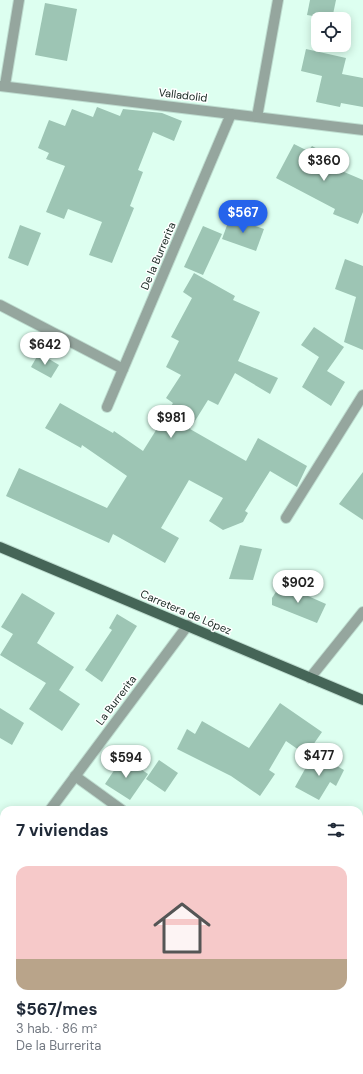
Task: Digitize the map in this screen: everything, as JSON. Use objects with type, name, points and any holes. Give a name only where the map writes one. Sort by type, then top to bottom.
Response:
[{"type":"main road","name":"Carretera de López","points":[[0,548],[188,625],[363,700]]},
{"type":"street","points":[[3,86],[19,0]]},
{"type":"street","points":[[257,117],[278,0]]},
{"type":"street","name":"Valladolid","points":[[3,86],[363,130]]},
{"type":"street","name":"De la Burrerita","points":[[107,407],[231,114]]},
{"type":"street","points":[[0,304],[124,369]]},
{"type":"street","points":[[286,518],[363,395]]},
{"type":"street","points":[[310,678],[363,612]]},
{"type":"street","name":"La Burrerita","points":[[53,806],[188,625]]},
{"type":"street","points":[[75,776],[116,806]]},
{"type":"building","points":[[310,0],[336,0],[333,12],[311,12],[311,16],[307,15]]},
{"type":"building","points":[[45,3],[77,9],[67,61],[35,55]]},
{"type":"building","points":[[306,49],[311,50],[311,52],[319,52],[346,58],[342,74],[363,78],[363,107],[341,103],[340,107],[316,102],[322,76],[301,71]]},
{"type":"building","points":[[97,107],[120,116],[123,109],[162,113],[182,121],[174,141],[153,132],[138,170],[143,172],[130,206],[134,208],[112,263],[89,255],[102,222],[68,209],[64,219],[46,212],[65,166],[46,159],[49,153],[38,148],[49,120],[65,126],[72,109],[93,117]]},
{"type":"building","points":[[294,144],[308,151],[312,146],[341,162],[337,169],[363,180],[363,212],[358,224],[333,214],[335,209],[276,178]]},
{"type":"building","points":[[230,217],[264,229],[256,251],[222,239]]},
{"type":"building","points":[[20,225],[41,233],[28,266],[8,258]]},
{"type":"building","points":[[203,226],[222,234],[203,275],[184,267]]},
{"type":"building","points":[[345,259],[363,266],[363,350],[344,342],[356,297],[335,289]]},
{"type":"building","points":[[194,273],[235,296],[233,300],[260,312],[238,361],[278,378],[270,394],[235,373],[218,405],[208,400],[190,429],[246,461],[258,438],[307,466],[297,487],[270,471],[245,511],[248,513],[243,522],[223,530],[209,521],[223,498],[189,480],[161,528],[179,538],[165,563],[113,534],[109,543],[6,496],[19,468],[107,508],[127,476],[82,445],[81,448],[45,428],[60,403],[113,433],[114,431],[143,451],[173,403],[166,398],[181,375],[166,367],[179,341],[171,337],[192,298],[183,292]]},
{"type":"building","points":[[314,327],[344,347],[327,371],[345,382],[331,406],[302,387],[319,357],[301,345]]},
{"type":"building","points":[[39,353],[59,365],[51,378],[31,367]]},
{"type":"building","points":[[363,472],[363,520],[339,504]]},
{"type":"building","points":[[240,545],[262,549],[253,580],[229,579]]},
{"type":"building","points":[[281,584],[326,604],[317,623],[272,605],[272,598]]},
{"type":"building","points":[[22,593],[55,613],[37,643],[74,667],[59,690],[80,704],[62,731],[29,709],[46,683],[0,655],[13,634],[1,627]]},
{"type":"building","points":[[117,614],[137,626],[102,682],[85,670],[112,630],[109,628]]},
{"type":"building","points":[[280,703],[322,732],[306,755],[286,741],[269,770],[275,774],[260,796],[231,776],[177,749],[187,729],[195,734],[202,721],[249,748]]},
{"type":"building","points":[[0,708],[24,723],[12,745],[0,738]]},
{"type":"building","points":[[314,753],[344,770],[336,786],[330,782],[319,800],[295,787]]},
{"type":"building","points":[[123,757],[148,774],[130,800],[105,784]]},
{"type":"building","points":[[159,760],[178,773],[165,792],[146,779]]}]
